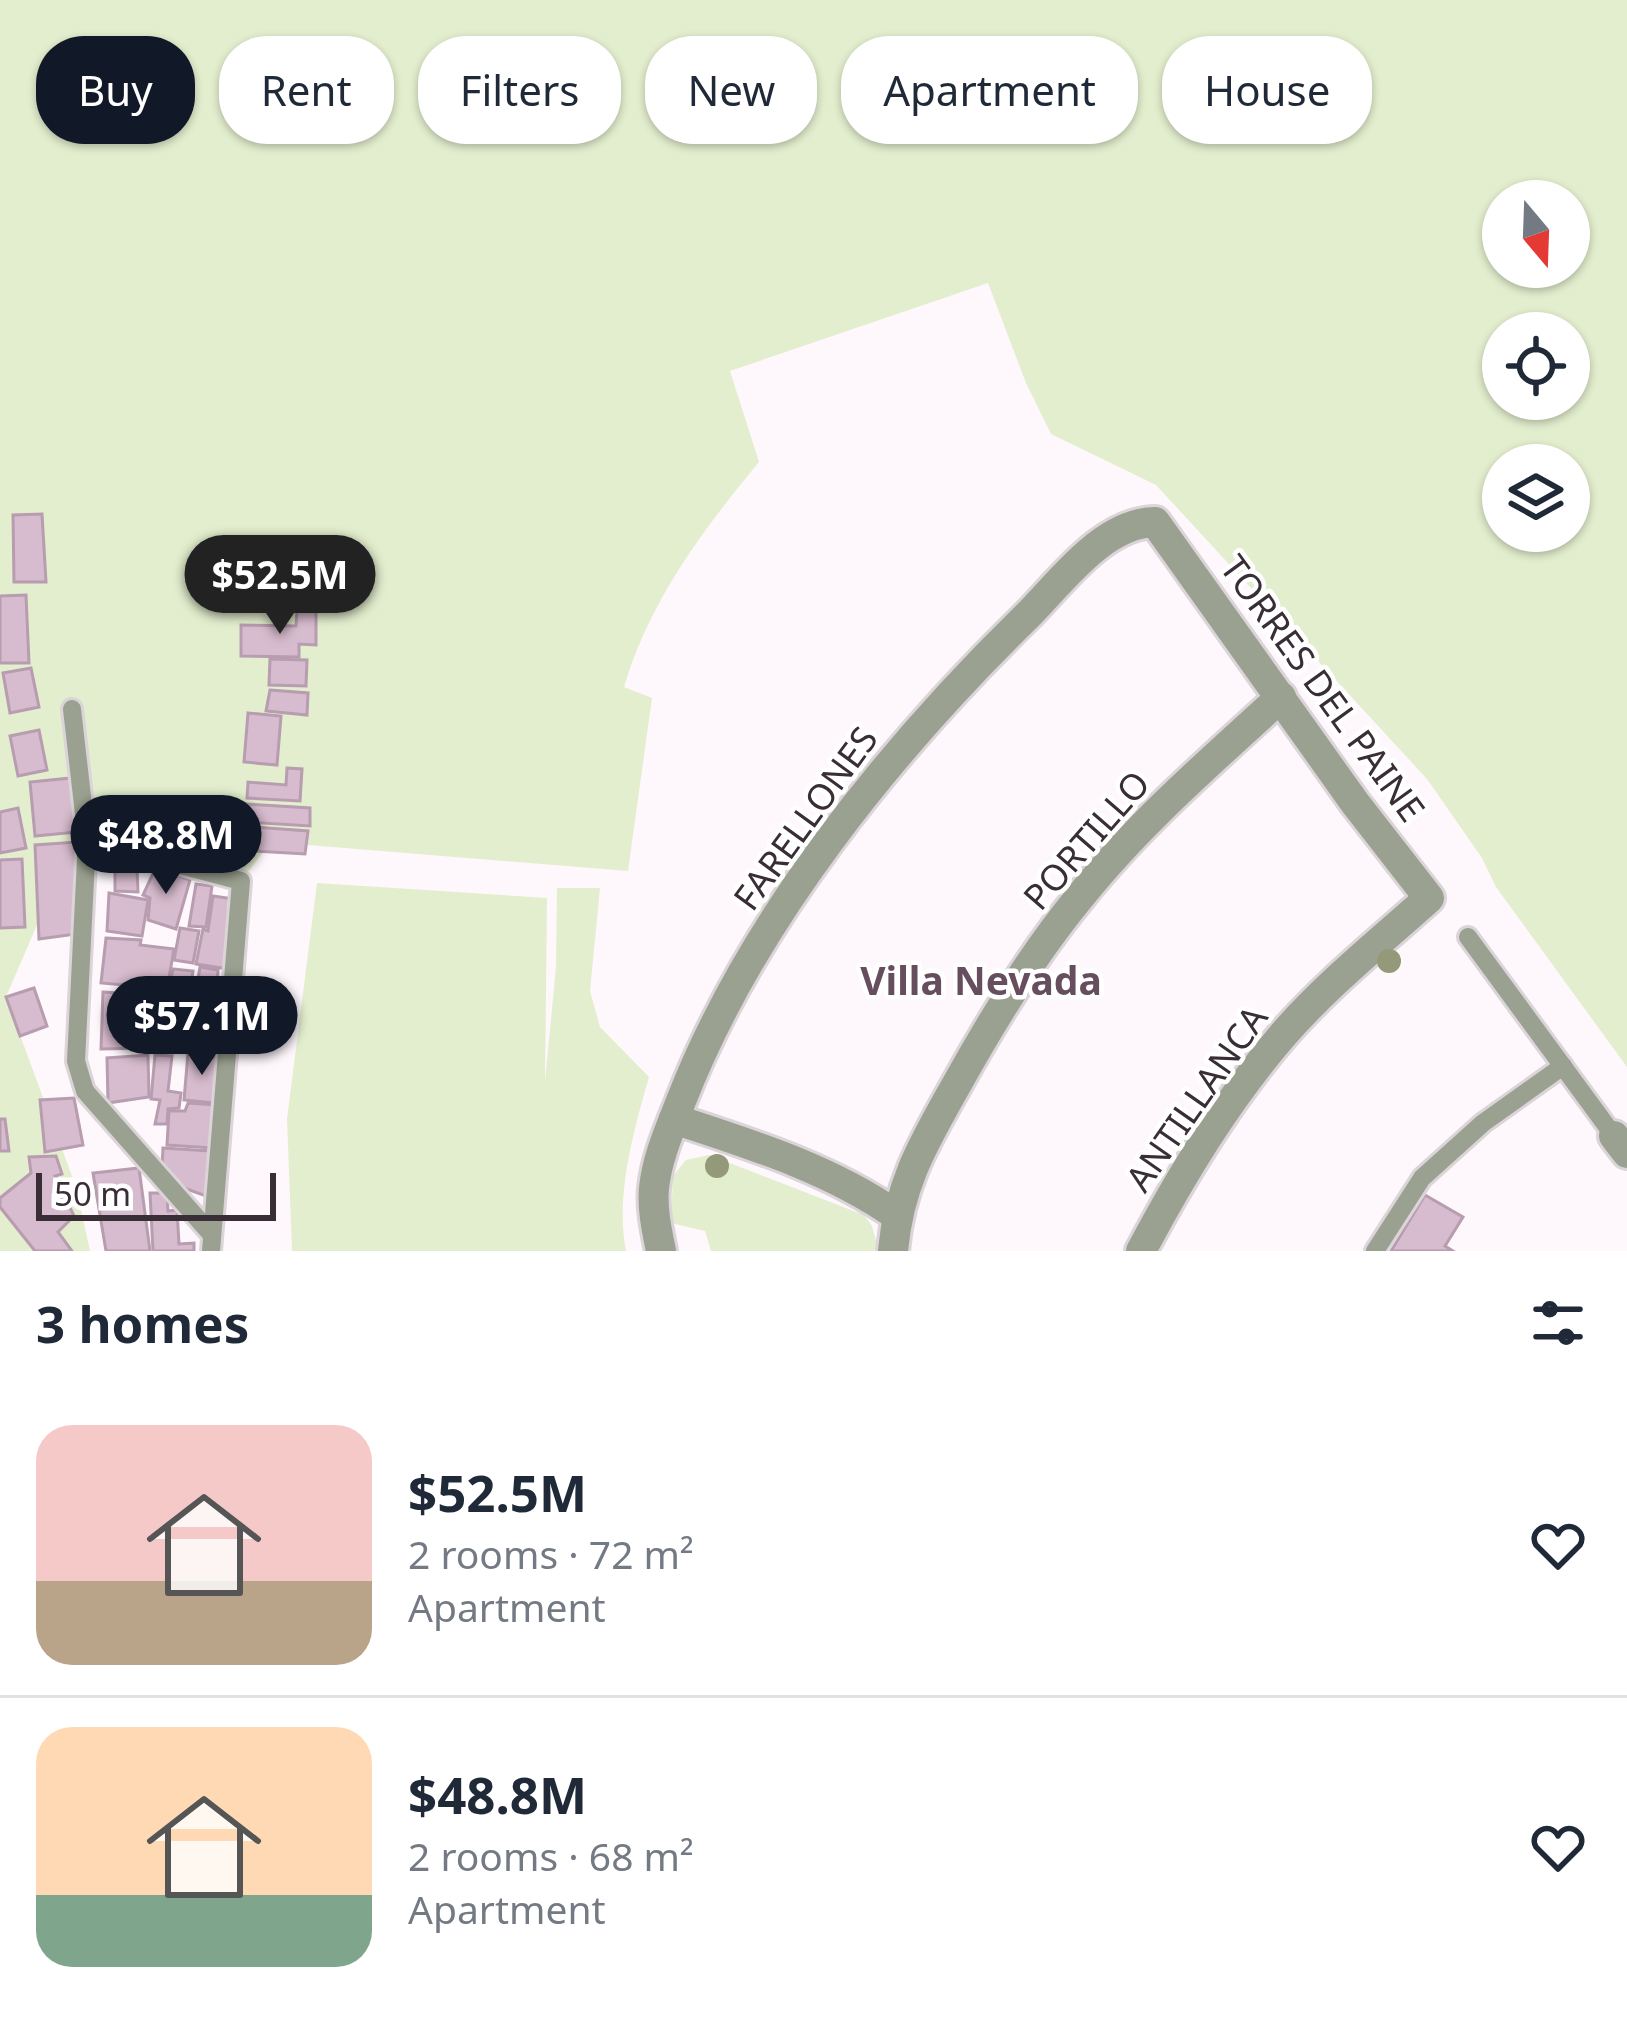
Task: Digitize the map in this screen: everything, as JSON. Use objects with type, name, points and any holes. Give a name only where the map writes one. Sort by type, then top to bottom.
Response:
[{"type":"street","name":"FARELLONES","points":[[662,1251],[654,1189],[674,1119],[719,1017],[841,828],[970,671],[1099,545],[1133,522],[1155,522]]},
{"type":"street","name":"TORRES DEL PAINE","points":[[1155,522],[1355,803],[1430,898]]},
{"type":"street","name":"PORTILLO","points":[[892,1251],[896,1215],[910,1167],[985,1033],[1078,898],[1174,796],[1281,697]]},
{"type":"street","name":"ANTILLANCA","points":[[1141,1251],[1240,1090],[1281,1037],[1334,982],[1430,898]]},
{"type":"street","points":[[674,1119],[753,1145],[854,1188],[896,1215]]},
{"type":"lane","points":[[72,709],[87,840],[76,1060],[85,1091],[212,1243]]},
{"type":"lane","points":[[87,840],[241,881],[212,1243]]},
{"type":"lane","points":[[1468,938],[1621,1144]]},
{"type":"lane","points":[[1375,1251],[1422,1178],[1483,1123],[1563,1066]]},
{"type":"green space","points":[[0,0],[1627,0],[1627,1067],[1496,887],[1482,858],[1427,779],[1156,485],[1051,434],[988,283],[730,371],[759,462],[663,596],[624,687],[652,698],[628,871],[271,842],[241,881],[77,832],[6,997],[76,1187],[90,1251],[0,1251]]},
{"type":"green space","points":[[317,883],[547,898],[545,1081],[556,967],[557,888],[600,888],[590,991],[600,1027],[649,1077],[624,1186],[626,1251],[292,1251],[287,1119]]},
{"type":"green space","points":[[709,1155],[864,1215],[879,1251],[711,1251],[705,1231],[671,1223],[673,1176],[686,1160]]},
{"type":"building","points":[[42,514],[46,582],[14,582],[13,515]]},
{"type":"building","points":[[26,595],[29,663],[0,663],[0,596]]},
{"type":"building","points":[[297,609],[316,609],[316,645],[299,644],[299,657],[241,656],[241,625],[296,626]]},
{"type":"building","points":[[270,659],[307,660],[306,686],[269,685]]},
{"type":"building","points":[[31,668],[39,707],[10,713],[3,673]]},
{"type":"building","points":[[270,690],[308,693],[307,715],[266,711]]},
{"type":"building","points":[[248,713],[281,716],[277,765],[244,762]]},
{"type":"building","points":[[39,730],[47,770],[18,776],[10,736]]},
{"type":"building","points":[[287,768],[302,769],[300,801],[247,798],[248,782],[286,785]]},
{"type":"building","points":[[71,778],[77,832],[35,836],[30,782]]},
{"type":"building","points":[[246,804],[310,808],[310,826],[244,822]]},
{"type":"building","points":[[18,808],[26,848],[0,853],[0,812]]},
{"type":"building","points":[[254,827],[308,831],[305,854],[252,851]]},
{"type":"building","points":[[77,842],[76,934],[39,939],[35,845]]},
{"type":"building","points":[[22,859],[25,927],[0,928],[0,860]]},
{"type":"building","points":[[115,866],[137,870],[138,892],[115,891]]},
{"type":"building","points":[[156,867],[190,880],[176,929],[148,920],[150,898],[143,895]]},
{"type":"building","points":[[196,884],[212,886],[206,927],[189,926]]},
{"type":"building","points":[[109,893],[148,900],[142,936],[107,931]]},
{"type":"building","points":[[213,896],[234,899],[228,969],[196,964],[203,929],[208,931]]},
{"type":"building","points":[[180,928],[199,931],[193,963],[174,960]]},
{"type":"building","points":[[106,938],[141,940],[140,945],[174,949],[167,989],[101,983]]},
{"type":"building","points":[[200,967],[218,970],[216,1006],[194,1003]]},
{"type":"building","points":[[173,969],[193,971],[186,1012],[165,1007]]},
{"type":"building","points":[[34,988],[47,1026],[20,1036],[6,997]]},
{"type":"building","points":[[103,992],[150,995],[146,1048],[101,1049]]},
{"type":"building","points":[[200,1007],[217,1010],[215,1043],[194,1042]]},
{"type":"building","points":[[160,1010],[184,1013],[183,1042],[157,1040]]},
{"type":"building","points":[[188,1053],[220,1058],[215,1103],[184,1100]]},
{"type":"building","points":[[148,1055],[149,1097],[108,1103],[107,1058]]},
{"type":"building","points":[[155,1055],[172,1056],[168,1091],[181,1093],[179,1108],[168,1109],[167,1124],[155,1124],[160,1100],[151,1099]]},
{"type":"building","points":[[74,1098],[83,1145],[45,1152],[40,1100]]},
{"type":"building","points":[[188,1103],[216,1105],[212,1148],[167,1145],[169,1111],[185,1111]]},
{"type":"building","points":[[0,1119],[5,1119],[9,1151],[0,1151]]},
{"type":"building","points":[[163,1148],[210,1151],[206,1196],[178,1186],[162,1166]]},
{"type":"building","points":[[56,1156],[62,1174],[55,1176],[74,1216],[58,1232],[72,1251],[35,1251],[0,1207],[0,1198],[31,1173],[29,1157]]},
{"type":"building","points":[[139,1168],[150,1251],[106,1251],[93,1173]]},
{"type":"building","points":[[150,1193],[167,1193],[168,1211],[177,1210],[179,1244],[194,1243],[194,1251],[153,1251]]},
{"type":"building","points":[[1425,1195],[1463,1217],[1445,1246],[1453,1251],[1391,1251]]},
{"type":"district","name":"Villa Nevada","points":[[981,979]]}]
